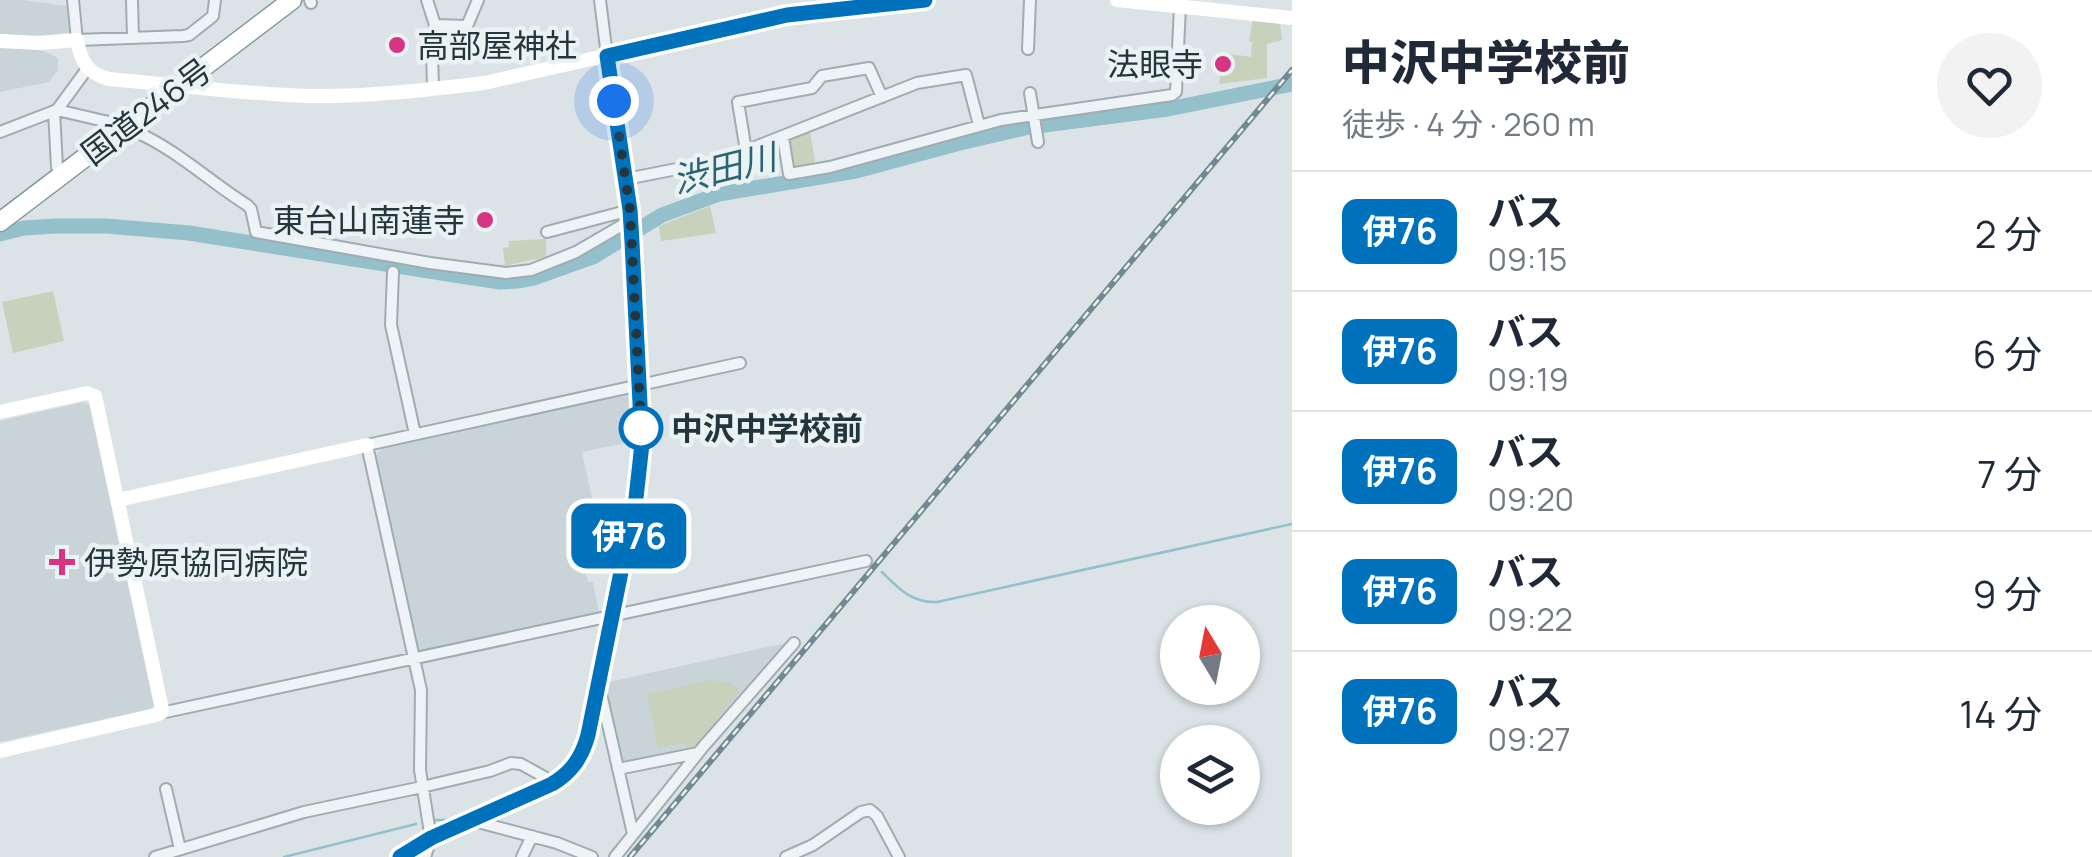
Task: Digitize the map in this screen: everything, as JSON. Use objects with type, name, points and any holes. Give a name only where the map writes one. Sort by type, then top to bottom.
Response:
[{"type":"highway","name":"国道246号","points":[[0,222],[179,86],[304,1]]},
{"type":"street","points":[[73,0],[82,61],[87,69],[109,79],[309,96],[433,90],[787,15],[924,0]]},
{"type":"street","points":[[132,0],[132,38]]},
{"type":"street","points":[[0,40],[40,43],[189,35],[213,16],[215,0]]},
{"type":"street","points":[[427,0],[435,26],[433,90]]},
{"type":"street","points":[[435,26],[468,26],[478,0]]},
{"type":"street","points":[[400,857],[431,838],[552,784],[571,770],[583,752],[641,464],[631,218],[600,0]]},
{"type":"street","points":[[1028,49],[1030,0]]},
{"type":"street","points":[[1117,0],[1180,6],[1204,4],[1292,18]]},
{"type":"street","points":[[783,138],[789,174],[830,167],[979,126],[1172,95],[1176,92],[1180,6]]},
{"type":"street","points":[[746,151],[738,102],[812,88],[822,76],[869,68],[882,97]]},
{"type":"street","points":[[0,132],[55,111],[87,69]]},
{"type":"street","points":[[626,180],[722,160],[918,83],[966,75],[979,126]]},
{"type":"street","points":[[1030,93],[1038,142]]},
{"type":"street","points":[[55,111],[113,123]]},
{"type":"street","points":[[55,111],[61,175]]},
{"type":"street","points":[[136,132],[177,154],[251,208],[256,232],[395,257],[490,272],[521,272],[576,252],[631,218]]},
{"type":"street","points":[[547,232],[631,218]]},
{"type":"street","points":[[393,272],[391,326],[415,434]]},
{"type":"street","points":[[118,500],[740,363]]},
{"type":"street","points":[[0,412],[93,394],[161,713]]},
{"type":"street","points":[[366,445],[422,690],[419,752],[431,838],[425,857]]},
{"type":"street","points":[[0,750],[866,561]]},
{"type":"street","points":[[616,857],[698,753],[794,643]]},
{"type":"street","points":[[596,695],[602,698],[633,834]]},
{"type":"street","points":[[618,769],[698,753]]},
{"type":"street","points":[[155,857],[304,812],[516,762],[552,784]]},
{"type":"street","points":[[166,789],[180,850]]},
{"type":"street","points":[[786,857],[870,810],[899,857]]},
{"type":"street","points":[[473,820],[592,857]]},
{"type":"street","points":[[522,857],[532,836]]},
{"type":"shaded area","points":[[0,0],[66,6],[69,33],[0,34]]},
{"type":"shaded area","points":[[0,44],[44,51],[58,58],[58,70],[49,82],[0,92]]},
{"type":"shaded area","points":[[627,393],[633,397],[635,441],[582,452],[604,553],[582,559],[588,582],[593,582],[599,613],[418,649],[376,455],[382,448]]},
{"type":"shaded area","name":"伊勢原協同病院","points":[[84,402],[91,406],[155,704],[150,709],[0,742],[0,421]]},
{"type":"shaded area","points":[[790,642],[698,748],[626,764],[623,761],[604,683]]},
{"type":"green space","points":[[1253,18],[1280,24],[1282,40],[1267,44],[1267,78],[1219,84],[1224,53],[1251,57]]},
{"type":"green space","points":[[810,131],[816,167],[791,168],[787,140]]},
{"type":"green space","points":[[710,206],[716,233],[661,241],[659,226]]},
{"type":"green space","points":[[546,239],[546,257],[505,266],[503,248],[509,247],[509,241]]},
{"type":"green space","points":[[53,291],[64,341],[13,353],[2,302]]},
{"type":"green space","points":[[727,680],[740,691],[716,720],[717,727],[698,748],[687,751],[685,743],[658,748],[647,694]]},
{"type":"waterway","name":"渋田川","points":[[0,234],[56,226],[189,233],[500,282],[517,281],[593,257],[662,215],[719,194],[856,171],[1029,127],[1168,109],[1292,84]]},
{"type":"waterway","points":[[882,572],[913,597],[937,602],[1292,524]]},
{"type":"waterway","points":[[435,820],[448,820]]},
{"type":"waterway","points":[[284,857],[416,824]]},
{"type":"waterway","points":[[480,828],[498,833]]},
{"type":"railway","points":[[630,857],[1292,70]]},
{"type":"bus line","name":"伊76","points":[[400,857],[431,838],[564,777],[583,752],[588,735],[636,498],[642,444],[630,210],[607,56],[787,15],[925,0]]},
{"type":"place","name":"高部屋神社","points":[[397,45]]},
{"type":"place","name":"法眼寺","points":[[1223,64]]},
{"type":"place","name":"東台山南蓮寺","points":[[485,220]]},
{"type":"place","name":"中沢中学校前","points":[[641,428]]},
{"type":"place","name":"伊勢原協同病院","points":[[62,562]]},
{"type":"route","points":[[614,101],[630,210],[641,428]]}]
